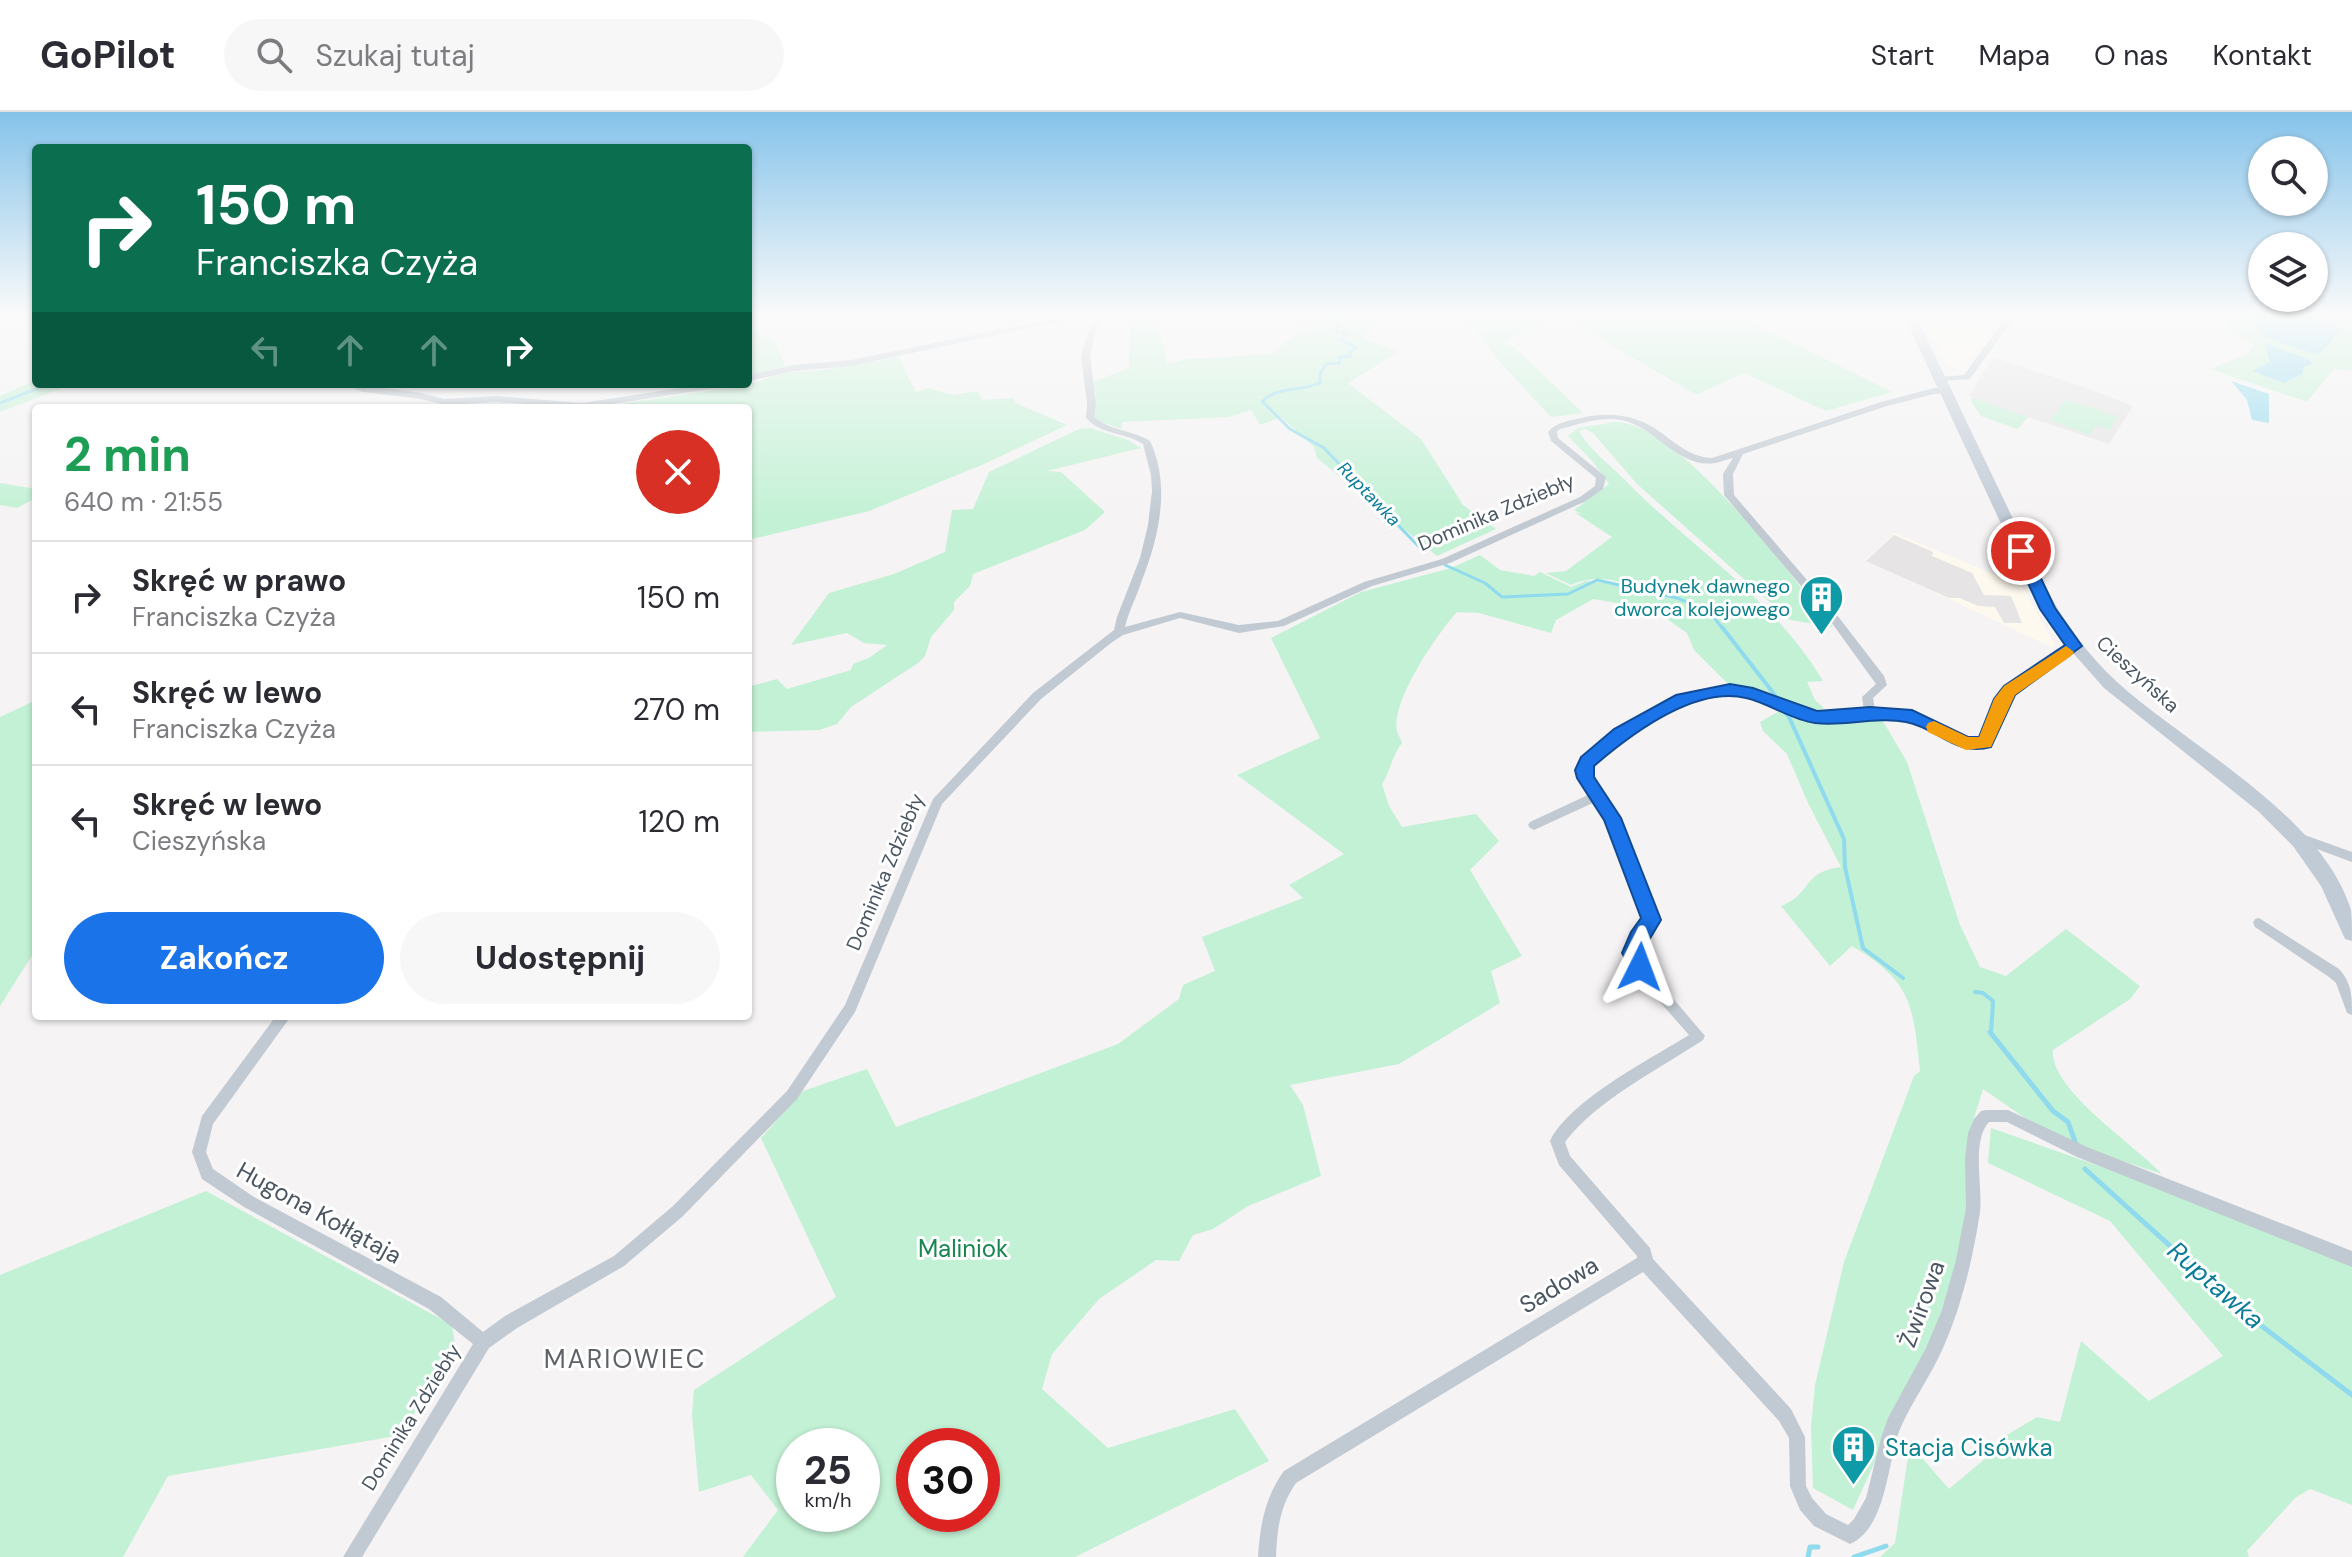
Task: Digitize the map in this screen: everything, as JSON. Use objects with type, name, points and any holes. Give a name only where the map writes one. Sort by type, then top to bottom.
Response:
[{"type":"main road","name":"Cieszyńska","points":[[1946,385],[2032,578],[2054,619],[2074,646],[2118,690],[2236,780],[2298,838],[2327,879],[2352,933]]},
{"type":"street","points":[[1088,383],[1092,399],[1090,418],[1094,424],[1129,433],[1147,443],[1157,501],[1141,571],[1119,632]]},
{"type":"street","name":"Dominika Zdziebły","points":[[352,1557],[483,1342],[511,1322],[619,1261],[678,1211],[792,1095],[850,1008],[937,802],[1037,696],[1119,632],[1180,615],[1239,629],[1280,624],[1368,584],[1446,561],[1583,499],[1600,487],[1601,477],[1554,439],[1552,432],[1557,427],[1592,418],[1615,417],[1640,423],[1692,460],[1701,462],[1739,454],[1752,446],[1950,383]]},
{"type":"street","points":[[360,388],[421,396],[441,404]]},
{"type":"street","points":[[595,404],[697,388]]},
{"type":"street","points":[[453,404],[496,399],[557,404]]},
{"type":"street","points":[[1739,454],[1728,474],[1729,495],[1833,617],[1880,679],[1882,685],[1867,697],[1870,713]]},
{"type":"street","points":[[1645,1262],[1645,1253],[1564,1160],[1557,1141],[1561,1133],[1599,1102],[1698,1036],[1649,980],[1632,953],[1638,937],[1651,920],[1612,818],[1585,778],[1587,762],[1620,734],[1682,700],[1730,690],[1747,692],[1816,717],[1870,713],[1912,716],[1966,744],[1985,742],[2002,699],[2009,690],[2074,646]]},
{"type":"street","points":[[1534,825],[1597,796]]},
{"type":"street","points":[[2298,838],[2352,857]]},
{"type":"street","points":[[2259,923],[2334,973],[2341,980],[2352,1009]]},
{"type":"street","name":"Hugona Kołłątaja","points":[[281,1020],[207,1121],[199,1152],[207,1174],[249,1202],[435,1303],[483,1342]]},
{"type":"street","name":"Żwirowa","points":[[1645,1262],[1785,1415],[1797,1437],[1798,1486],[1806,1504],[1820,1520],[1850,1535],[1862,1526],[1869,1510],[1895,1423],[1938,1341],[1962,1270],[1974,1203],[1973,1140],[1976,1125],[1986,1116],[2008,1116],[2082,1152],[2352,1259]]},
{"type":"street","name":"Sadowa","points":[[1267,1557],[1270,1512],[1277,1494],[1290,1477],[1645,1262]]},
{"type":"shaded area","points":[[1977,383],[2073,383],[2133,406],[2109,444],[2028,417],[2018,429],[1981,416],[1971,401],[1973,398],[1969,396]]},
{"type":"shaded area","points":[[1895,533],[2022,586],[2054,643],[2053,648],[1866,560]]},
{"type":"shaded area","points":[[1894,535],[1972,573],[1984,595],[2011,596],[2022,623],[2004,623],[1995,607],[1949,598],[1866,561]]},
{"type":"green space","points":[[28,383],[32,383],[32,388],[63,388],[0,412],[0,396]]},
{"type":"green space","points":[[912,383],[916,392],[929,388],[953,395],[978,391],[982,400],[1013,398],[1016,403],[1067,425],[984,464],[869,511],[752,539],[752,404],[618,404],[724,388],[752,388],[752,384]]},
{"type":"green space","points":[[1093,383],[1349,383],[1421,439],[1463,505],[1496,529],[1437,556],[1317,458],[1314,447],[1281,417],[1260,425],[1251,410],[1229,417],[1122,422],[1122,429],[1091,419],[1096,395]]},
{"type":"green space","points":[[1520,383],[1552,383],[1583,413],[1551,417]]},
{"type":"green space","points":[[1677,383],[1721,383],[1696,395]]},
{"type":"green space","points":[[1767,383],[1875,383],[1892,392],[1826,411]]},
{"type":"green space","points":[[2252,383],[2322,383],[2307,402]]},
{"type":"green space","points":[[1973,398],[2028,417],[2018,429],[1981,416],[1971,401]]},
{"type":"green space","points":[[2065,399],[2117,416],[2111,430],[2096,425],[2090,435],[2051,421]]},
{"type":"green space","name":"Maliniok","points":[[1616,422],[1642,429],[1702,474],[1733,506],[1833,627],[1790,620],[1637,484],[1593,433],[1585,429],[1579,431],[1600,457],[1650,505],[1781,624],[1823,681],[1807,682],[1815,700],[1824,708],[1814,712],[1777,696],[1730,686],[1694,650],[1687,633],[1653,609],[1593,599],[1556,620],[1551,633],[1479,613],[1457,612],[1438,636],[1408,686],[1397,718],[1397,731],[1402,743],[1382,784],[1389,806],[1402,827],[1476,814],[1499,841],[1470,870],[1522,956],[1491,971],[1500,1003],[1399,1064],[1290,1085],[1303,1105],[1321,1176],[1248,1206],[1213,1229],[1193,1235],[1179,1261],[1156,1260],[1099,1299],[1052,1354],[1042,1389],[1108,1448],[1235,1409],[1269,1461],[1075,1557],[743,1557],[776,1513],[776,1532],[880,1532],[880,1428],[776,1428],[776,1507],[751,1475],[699,1492],[692,1415],[694,1390],[836,1297],[761,1138],[803,1091],[867,1069],[896,1127],[1118,1044],[1179,999],[1183,985],[1215,971],[1202,937],[1303,898],[1289,885],[1344,854],[1237,775],[1320,738],[1271,638],[1361,592],[1451,568],[1480,555],[1500,570],[1534,576],[1540,572],[1571,587],[1586,581],[1637,587],[1604,579],[1587,580],[1571,585],[1546,573],[1566,571],[1612,537],[1574,512],[1583,515],[1574,510],[1609,484],[1568,436],[1578,428]]},
{"type":"green space","points":[[1090,428],[1128,440],[1141,448],[1047,471],[1061,472],[1105,512],[1085,530],[973,574],[970,586],[954,602],[954,610],[931,637],[925,656],[851,707],[837,724],[819,730],[752,732],[752,686],[777,679],[787,689],[851,670],[853,664],[869,658],[887,645],[864,643],[847,633],[791,645],[829,593],[894,574],[945,552],[952,510],[973,509],[989,472],[1079,429]]},
{"type":"green space","points":[[0,483],[32,488],[32,500],[17,508],[0,505]]},
{"type":"green space","points":[[32,702],[32,955],[0,1006],[0,717]]},
{"type":"green space","points":[[1783,709],[1815,720],[1881,718],[1907,762],[1960,925],[1980,967],[2006,976],[2066,929],[2140,986],[2130,999],[2053,1050],[2055,1065],[2079,1099],[2162,1174],[2086,1149],[2041,1129],[1983,1089],[1970,1131],[1966,1224],[1950,1296],[1853,1510],[1813,1488],[1811,1427],[1815,1385],[1844,1262],[1914,1076],[1920,1071],[1911,1012],[1898,984],[1872,959],[1852,946],[1830,966],[1781,906],[1798,896],[1819,874],[1841,867],[1787,754],[1763,731],[1760,722]]},
{"type":"green space","points":[[1991,1128],[2216,1207],[2352,1265],[2352,1505],[2310,1489],[2295,1498],[2247,1551],[2249,1557],[1880,1557],[1895,1543],[1910,1444],[1949,1489],[2005,1442],[2002,1438],[2037,1417],[2060,1422],[2081,1341],[2149,1401],[2223,1356],[2110,1221],[1988,1163]]},
{"type":"green space","points":[[206,1191],[452,1325],[455,1345],[401,1435],[168,1476],[123,1557],[0,1557],[0,1275]]},
{"type":"water","points":[[2233,383],[2269,394],[2269,423],[2252,420],[2247,400]]},
{"type":"waterway","name":"Ruptawka","points":[[1318,383],[1276,393],[1262,401],[1290,429],[1324,448],[1421,549]]},
{"type":"waterway","points":[[0,403],[39,388]]},
{"type":"waterway","name":"Ruptawka","points":[[1445,565],[1485,583],[1502,597],[1568,594],[1597,580],[1677,598],[1709,611],[1723,629]]},
{"type":"waterway","name":"Ruptawka","points":[[1722,627],[1778,699]]},
{"type":"waterway","name":"Ruptawka","points":[[1781,708],[1789,717],[1844,839],[1845,867],[1863,948],[1903,978]]},
{"type":"waterway","name":"Ruptawka","points":[[1975,992],[1983,993],[1993,1001],[1991,1033]]},
{"type":"waterway","name":"Ruptawka","points":[[1991,1033],[2053,1111],[2068,1122],[2076,1144]]},
{"type":"waterway","name":"Ruptawka","points":[[2085,1169],[2242,1311],[2352,1395]]},
{"type":"waterway","points":[[1854,1557],[1886,1546]]},
{"type":"waterway","points":[[1808,1557],[1810,1547],[1818,1547]]},
{"type":"slow traffic","points":[[1934,727],[1966,744],[1985,742],[1990,736],[2002,699],[2009,690],[2066,652]]},
{"type":"place","name":"Budynek dawnego dworca kolejowego","points":[[1821,636]]},
{"type":"place","name":"Stacja Cisówka","points":[[1854,1487]]},
{"type":"district","name":"MARIOWIEC","points":[[625,1359]]},
{"type":"route","points":[[1640,967],[1632,953],[1638,937],[1651,920],[1612,818],[1585,778],[1587,762],[1620,734],[1682,700],[1730,690],[1747,692],[1816,717],[1870,713],[1912,716],[1966,744],[1985,742],[1990,736],[2002,699],[2009,690],[2074,646],[2048,609],[2021,551]]}]
